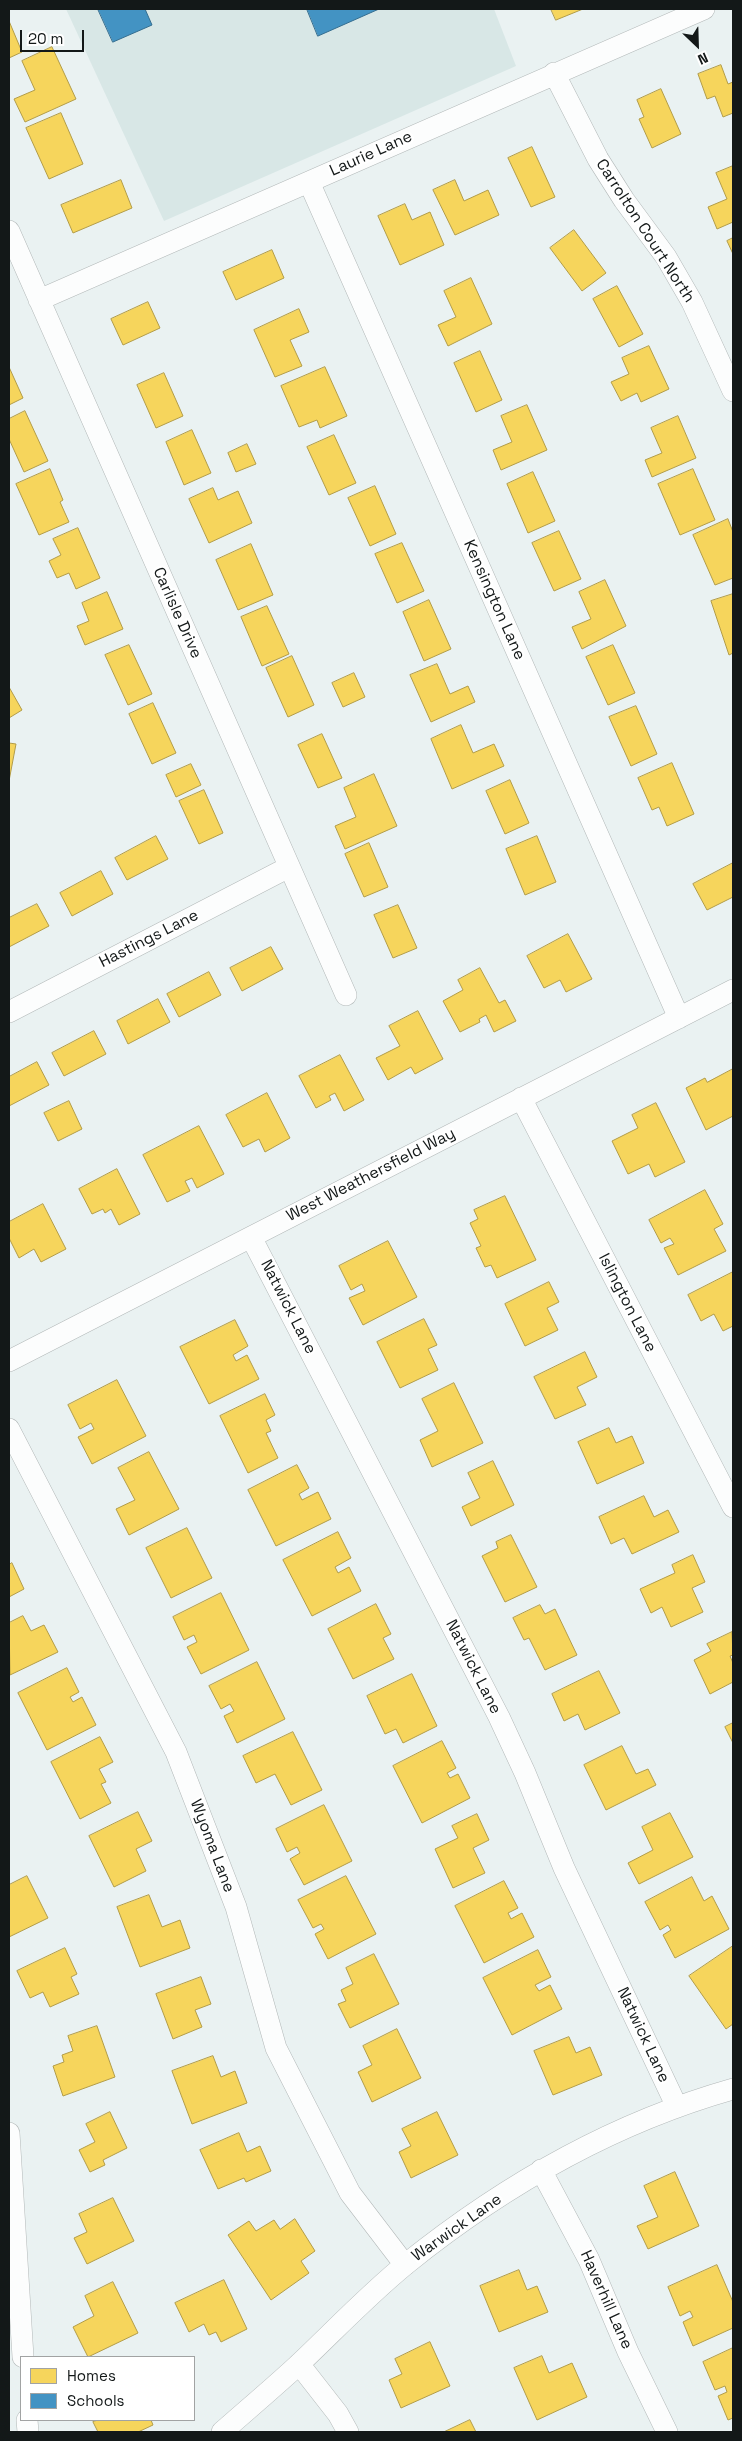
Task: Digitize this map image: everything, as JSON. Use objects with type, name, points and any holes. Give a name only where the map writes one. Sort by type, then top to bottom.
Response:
[{"type":"street","name":"Laurie Lane","points":[[39,300],[554,73],[667,16],[704,9]]},
{"type":"street","name":"Carrolton Court North","points":[[554,73],[598,159],[624,200],[666,257],[692,302],[733,391]]},
{"type":"street","name":"Kensington Lane","points":[[309,182],[679,1018]]},
{"type":"street","name":"Carlisle Drive","points":[[9,232],[346,995]]},
{"type":"street","name":"Hastings Lane","points":[[9,1012],[289,867]]},
{"type":"street","name":"West Weathersfield Way","points":[[9,1361],[733,990]]},
{"type":"street","name":"Islington Lane","points":[[521,1098],[733,1507]]},
{"type":"street","name":"Natwick Lane","points":[[251,1236],[499,1717],[564,1868],[677,2107]]},
{"type":"street","name":"Wyoma Lane","points":[[9,1429],[176,1752],[236,1907],[276,2048],[350,2193],[405,2265]]},
{"type":"street","name":"Warwick Lane","points":[[222,2432],[299,2364],[405,2265],[451,2230],[542,2170],[587,2145],[677,2107],[733,2089]]},
{"type":"street","points":[[9,2133],[23,2356]]},
{"type":"street","name":"Haverhill Lane","points":[[542,2170],[589,2260],[636,2370],[666,2432]]},
{"type":"street","points":[[299,2364],[338,2414],[348,2432]]},
{"type":"shaded area","points":[[66,9],[494,9],[516,66],[164,221]]},
{"type":"building: Homes","points":[[551,9],[583,9],[556,20]]},
{"type":"building: Homes","points":[[9,21],[22,52],[9,58]]},
{"type":"building: Homes","points":[[52,47],[76,99],[25,122],[14,99],[35,90],[22,61]]},
{"type":"building: Homes","points":[[721,65],[728,84],[733,82],[733,113],[723,117],[715,96],[707,99],[698,74]]},
{"type":"building: Homes","points":[[661,89],[681,134],[652,148],[639,119],[644,117],[637,100]]},
{"type":"building: Homes","points":[[61,113],[83,164],[49,179],[26,128]]},
{"type":"building: Homes","points":[[532,147],[555,197],[531,207],[508,158]]},
{"type":"building: Homes","points":[[733,166],[733,222],[717,229],[708,207],[727,199],[716,173]]},
{"type":"building: Homes","points":[[121,180],[132,208],[73,233],[61,205]]},
{"type":"building: Homes","points":[[455,180],[464,201],[488,190],[499,215],[455,235],[433,190]]},
{"type":"building: Homes","points":[[405,204],[412,220],[430,212],[444,245],[400,265],[378,216]]},
{"type":"building: Homes","points":[[574,230],[606,273],[582,291],[550,248]]},
{"type":"building: Homes","points":[[733,238],[733,254],[727,241]]},
{"type":"building: Homes","points":[[272,250],[284,278],[236,300],[223,272]]},
{"type":"building: Homes","points":[[471,278],[492,324],[448,346],[438,325],[456,317],[444,291]]},
{"type":"building: Homes","points":[[617,286],[643,334],[619,347],[593,299]]},
{"type":"building: Homes","points":[[148,302],[160,328],[123,345],[111,319]]},
{"type":"building: Homes","points":[[299,309],[309,332],[290,340],[302,366],[275,377],[254,330]]},
{"type":"building: Homes","points":[[649,346],[669,389],[641,402],[637,393],[621,401],[611,382],[629,374],[622,358]]},
{"type":"building: Homes","points":[[480,351],[502,400],[476,412],[454,363]]},
{"type":"building: Homes","points":[[9,367],[23,398],[9,405]]},
{"type":"building: Homes","points":[[325,367],[347,416],[320,428],[317,420],[299,427],[281,386]]},
{"type":"building: Homes","points":[[164,373],[183,416],[156,428],[137,385]]},
{"type":"building: Homes","points":[[527,405],[547,450],[501,470],[493,450],[512,442],[501,416]]},
{"type":"building: Homes","points":[[25,411],[48,461],[24,472],[9,439],[9,419]]},
{"type":"building: Homes","points":[[678,416],[696,458],[652,477],[645,460],[662,453],[651,428]]},
{"type":"building: Homes","points":[[192,430],[211,473],[184,485],[166,442]]},
{"type":"building: Homes","points":[[334,435],[356,483],[329,495],[307,447]]},
{"type":"building: Homes","points":[[247,444],[256,464],[236,472],[228,453]]},
{"type":"building: Homes","points":[[50,469],[63,500],[60,502],[69,522],[39,535],[16,484]]},
{"type":"building: Homes","points":[[693,469],[715,520],[680,535],[658,484]]},
{"type":"building: Homes","points":[[533,472],[555,521],[528,533],[507,484]]},
{"type":"building: Homes","points":[[375,486],[396,534],[370,546],[348,498]]},
{"type":"building: Homes","points":[[213,488],[218,500],[238,491],[252,523],[209,543],[189,499]]},
{"type":"building: Homes","points":[[728,519],[733,532],[733,578],[715,585],[693,535]]},
{"type":"building: Homes","points":[[78,528],[100,578],[76,589],[69,573],[57,578],[49,561],[61,555],[53,539]]},
{"type":"building: Homes","points":[[559,531],[581,579],[554,591],[532,543]]},
{"type":"building: Homes","points":[[402,543],[424,591],[397,603],[375,554]]},
{"type":"building: Homes","points":[[251,544],[273,595],[238,610],[216,560]]},
{"type":"building: Homes","points":[[605,580],[626,626],[582,649],[572,627],[591,619],[579,592]]},
{"type":"building: Homes","points":[[107,592],[123,629],[85,645],[77,626],[89,621],[82,603]]},
{"type":"building: Homes","points":[[733,594],[733,653],[729,655],[711,601]]},
{"type":"building: Homes","points":[[429,600],[451,649],[424,661],[403,612]]},
{"type":"building: Homes","points":[[267,606],[289,654],[262,666],[241,617]]},
{"type":"building: Homes","points":[[129,645],[152,694],[128,705],[105,655]]},
{"type":"building: Homes","points":[[613,645],[635,693],[608,705],[586,657]]},
{"type":"building: Homes","points":[[292,656],[314,705],[288,717],[266,668]]},
{"type":"building: Homes","points":[[437,664],[450,694],[468,686],[475,702],[431,722],[410,675]]},
{"type":"building: Homes","points":[[354,673],[365,697],[343,707],[332,683]]},
{"type":"building: Homes","points":[[9,687],[22,710],[9,718]]},
{"type":"building: Homes","points":[[153,703],[176,753],[152,764],[129,714]]},
{"type":"building: Homes","points":[[636,706],[657,754],[631,766],[609,717]]},
{"type":"building: Homes","points":[[461,725],[473,753],[494,744],[504,766],[452,789],[431,739]]},
{"type":"building: Homes","points":[[322,734],[342,778],[318,788],[298,745]]},
{"type":"building: Homes","points":[[9,743],[16,744],[9,781]]},
{"type":"building: Homes","points":[[672,763],[694,814],[667,826],[659,807],[652,810],[638,778]]},
{"type":"building: Homes","points":[[191,764],[201,785],[176,797],[166,775]]},
{"type":"building: Homes","points":[[374,774],[397,826],[345,849],[335,826],[356,817],[344,788]]},
{"type":"building: Homes","points":[[510,780],[529,823],[505,834],[486,791]]},
{"type":"building: Homes","points":[[204,790],[223,833],[199,844],[179,801]]},
{"type":"building: Homes","points":[[156,836],[168,859],[127,880],[115,858]]},
{"type":"building: Homes","points":[[537,836],[556,882],[525,895],[506,849]]},
{"type":"building: Homes","points":[[369,843],[388,887],[364,897],[345,854]]},
{"type":"building: Homes","points":[[733,863],[733,897],[707,910],[693,884]]},
{"type":"building: Homes","points":[[101,871],[113,894],[72,916],[60,893]]},
{"type":"building: Homes","points":[[37,904],[49,926],[9,947],[9,918]]},
{"type":"building: Homes","points":[[398,905],[417,948],[393,958],[374,915]]},
{"type":"building: Homes","points":[[568,934],[592,979],[566,992],[560,980],[544,988],[527,956]]},
{"type":"building: Homes","points":[[271,947],[283,969],[242,991],[230,968]]},
{"type":"building: Homes","points":[[480,968],[499,1003],[505,1000],[516,1021],[494,1032],[486,1015],[479,1019],[480,1022],[460,1032],[443,1001],[463,990],[458,980]]},
{"type":"building: Homes","points":[[209,972],[221,995],[179,1017],[167,994]]},
{"type":"building: Homes","points":[[158,999],[170,1022],[128,1044],[117,1021]]},
{"type":"building: Homes","points":[[418,1011],[443,1059],[415,1074],[411,1067],[388,1080],[376,1058],[400,1046],[389,1026]]},
{"type":"building: Homes","points":[[94,1031],[106,1054],[64,1076],[52,1053]]},
{"type":"building: Homes","points":[[340,1055],[364,1100],[344,1111],[335,1093],[329,1096],[331,1100],[316,1108],[299,1076]]},
{"type":"building: Homes","points":[[37,1062],[49,1085],[9,1106],[9,1077]]},
{"type":"building: Homes","points":[[733,1069],[733,1116],[706,1130],[686,1088],[705,1078],[707,1082]]},
{"type":"building: Homes","points":[[267,1093],[290,1138],[265,1152],[259,1139],[243,1147],[226,1115]]},
{"type":"building: Homes","points":[[69,1101],[82,1129],[58,1141],[44,1113]]},
{"type":"building: Homes","points":[[656,1103],[685,1162],[655,1177],[649,1164],[628,1174],[612,1141],[638,1128],[632,1115]]},
{"type":"building: Homes","points":[[199,1126],[224,1174],[197,1188],[192,1178],[185,1181],[190,1191],[167,1202],[143,1155]]},
{"type":"building: Homes","points":[[117,1169],[140,1214],[119,1225],[111,1209],[105,1213],[103,1209],[92,1214],[79,1189]]},
{"type":"building: Homes","points":[[705,1190],[723,1224],[714,1229],[726,1251],[678,1275],[664,1248],[674,1244],[670,1238],[661,1243],[649,1220]]},
{"type":"building: Homes","points":[[505,1196],[536,1260],[497,1278],[491,1265],[485,1267],[476,1248],[481,1246],[470,1223],[478,1219],[474,1210]]},
{"type":"building: Homes","points":[[43,1204],[66,1249],[41,1262],[34,1249],[19,1258],[9,1238],[9,1222]]},
{"type":"building: Homes","points":[[388,1241],[417,1297],[363,1325],[349,1298],[365,1291],[362,1284],[351,1290],[339,1266]]},
{"type":"building: Homes","points":[[733,1272],[733,1326],[723,1331],[714,1314],[701,1321],[688,1295]]},
{"type":"building: Homes","points":[[549,1282],[559,1302],[547,1308],[558,1330],[525,1346],[505,1304]]},
{"type":"building: Homes","points":[[424,1319],[437,1345],[428,1349],[438,1370],[400,1388],[377,1342]]},
{"type":"building: Homes","points":[[235,1320],[248,1346],[233,1355],[236,1361],[247,1355],[259,1379],[209,1404],[180,1347]]},
{"type":"building: Homes","points":[[585,1352],[597,1377],[577,1387],[586,1405],[555,1419],[534,1377]]},
{"type":"building: Homes","points":[[117,1380],[146,1436],[92,1464],[78,1437],[94,1429],[91,1423],[80,1429],[68,1405]]},
{"type":"building: Homes","points":[[454,1383],[483,1443],[432,1467],[420,1440],[438,1431],[422,1399]]},
{"type":"building: Homes","points":[[265,1394],[275,1415],[266,1420],[271,1431],[266,1433],[278,1458],[248,1473],[220,1416]]},
{"type":"building: Homes","points":[[609,1428],[616,1443],[632,1436],[644,1463],[597,1484],[578,1442]]},
{"type":"building: Homes","points":[[149,1452],[179,1509],[129,1535],[116,1509],[135,1500],[118,1468]]},
{"type":"building: Homes","points":[[493,1461],[514,1505],[471,1526],[462,1507],[480,1498],[468,1473]]},
{"type":"building: Homes","points":[[297,1465],[309,1488],[299,1494],[302,1500],[318,1492],[331,1519],[276,1546],[248,1490]]},
{"type":"building: Homes","points":[[644,1496],[654,1517],[668,1510],[679,1532],[632,1554],[624,1538],[611,1544],[599,1517]]},
{"type":"building: Homes","points":[[187,1528],[212,1578],[171,1598],[146,1548]]},
{"type":"building: Homes","points":[[338,1532],[351,1558],[335,1567],[338,1573],[349,1567],[361,1591],[312,1616],[283,1560]]},
{"type":"building: Homes","points":[[511,1535],[537,1587],[505,1602],[482,1556],[498,1548],[496,1542]]},
{"type":"building: Homes","points":[[693,1555],[705,1582],[692,1588],[703,1612],[671,1627],[662,1607],[651,1613],[640,1589],[675,1573],[672,1565]]},
{"type":"building: Homes","points":[[12,1563],[24,1589],[9,1597],[9,1565]]},
{"type":"building: Homes","points":[[221,1593],[249,1650],[201,1674],[187,1647],[197,1642],[194,1635],[184,1640],[173,1617]]},
{"type":"building: Homes","points":[[376,1604],[391,1634],[383,1638],[394,1659],[353,1679],[328,1629]]},
{"type":"building: Homes","points":[[540,1605],[545,1614],[555,1609],[577,1655],[545,1670],[529,1638],[524,1640],[513,1618]]},
{"type":"building: Homes","points":[[23,1616],[31,1631],[44,1625],[58,1652],[10,1675],[9,1623]]},
{"type":"building: Homes","points":[[732,1632],[733,1655],[730,1656],[733,1663],[733,1682],[710,1694],[694,1660],[711,1651],[707,1644]]},
{"type":"building: Homes","points":[[257,1662],[285,1719],[237,1743],[224,1716],[234,1711],[230,1704],[221,1709],[209,1686]]},
{"type":"building: Homes","points":[[67,1668],[79,1692],[70,1697],[73,1702],[82,1697],[96,1725],[47,1750],[18,1693]]},
{"type":"building: Homes","points":[[599,1671],[620,1713],[585,1730],[578,1714],[564,1721],[552,1694]]},
{"type":"building: Homes","points":[[412,1674],[437,1726],[403,1743],[396,1729],[385,1734],[367,1696]]},
{"type":"building: Homes","points":[[733,1723],[733,1743],[725,1727]]},
{"type":"building: Homes","points":[[293,1732],[322,1790],[291,1805],[275,1774],[256,1783],[243,1756]]},
{"type":"building: Homes","points":[[100,1737],[113,1762],[99,1769],[106,1782],[101,1784],[111,1803],[80,1819],[51,1762]]},
{"type":"building: Homes","points":[[442,1741],[456,1768],[447,1773],[450,1778],[458,1774],[470,1798],[422,1823],[393,1766]]},
{"type":"building: Homes","points":[[622,1746],[636,1774],[648,1769],[656,1785],[606,1810],[584,1765]]},
{"type":"building: Homes","points":[[324,1805],[352,1861],[304,1885],[290,1859],[300,1853],[297,1847],[287,1852],[276,1829]]},
{"type":"building: Homes","points":[[138,1812],[152,1841],[136,1849],[146,1871],[114,1887],[89,1836]]},
{"type":"building: Homes","points":[[670,1813],[693,1857],[639,1884],[628,1863],[653,1850],[642,1827]]},
{"type":"building: Homes","points":[[477,1814],[489,1840],[473,1848],[485,1873],[453,1888],[435,1849],[458,1838],[452,1826]]},
{"type":"building: Homes","points":[[27,1876],[48,1918],[9,1937],[9,1885]]},
{"type":"building: Homes","points":[[346,1876],[376,1934],[328,1959],[315,1934],[324,1929],[321,1924],[313,1928],[298,1900]]},
{"type":"building: Homes","points":[[692,1877],[704,1901],[712,1896],[729,1929],[675,1958],[663,1935],[671,1930],[668,1925],[660,1930],[645,1902]]},
{"type":"building: Homes","points":[[504,1881],[518,1908],[508,1913],[511,1919],[522,1913],[534,1937],[484,1963],[455,1906]]},
{"type":"building: Homes","points":[[149,1895],[162,1927],[180,1920],[190,1948],[140,1967],[117,1907]]},
{"type":"building: Homes","points":[[733,1946],[733,2024],[726,2029],[689,1976]]},
{"type":"building: Homes","points":[[65,1948],[77,1974],[71,1977],[79,1994],[50,2007],[43,1992],[30,1998],[17,1971]]},
{"type":"building: Homes","points":[[538,1950],[551,1977],[535,1985],[539,1991],[550,1985],[562,2009],[512,2035],[483,1978]]},
{"type":"building: Homes","points":[[374,1954],[399,2004],[350,2028],[338,2004],[346,2001],[341,1990],[353,1984],[346,1968]]},
{"type":"building: Homes","points":[[201,1977],[211,2004],[195,2010],[202,2027],[173,2039],[156,1994]]},
{"type":"building: Homes","points":[[97,2026],[115,2077],[63,2096],[53,2066],[64,2062],[62,2055],[73,2051],[68,2036]]},
{"type":"building: Homes","points":[[397,2029],[421,2078],[372,2102],[358,2072],[372,2065],[363,2046]]},
{"type":"building: Homes","points":[[569,2037],[576,2053],[590,2047],[602,2075],[553,2095],[534,2051]]},
{"type":"building: Homes","points":[[213,2056],[221,2077],[235,2071],[247,2103],[192,2124],[172,2071]]},
{"type":"building: Homes","points":[[110,2112],[127,2148],[103,2160],[105,2165],[90,2172],[79,2150],[95,2142],[86,2124]]},
{"type":"building: Homes","points":[[437,2112],[458,2155],[411,2178],[399,2152],[411,2146],[402,2129]]},
{"type":"building: Homes","points":[[239,2133],[247,2152],[260,2146],[271,2171],[246,2182],[244,2178],[218,2189],[200,2150]]},
{"type":"building: Homes","points":[[675,2172],[699,2226],[648,2249],[637,2226],[658,2217],[644,2186]]},
{"type":"building: Homes","points":[[113,2198],[134,2241],[87,2264],[74,2238],[87,2232],[79,2214]]},
{"type":"building: Homes","points":[[295,2219],[315,2251],[301,2261],[309,2273],[271,2300],[228,2235],[249,2221],[256,2231],[274,2220],[280,2229]]},
{"type":"building: Homes","points":[[717,2265],[733,2302],[733,2328],[693,2346],[683,2322],[693,2317],[690,2311],[680,2316],[668,2287]]},
{"type":"building: Homes","points":[[519,2270],[527,2290],[537,2286],[548,2312],[499,2332],[480,2286]]},
{"type":"building: Homes","points":[[224,2280],[247,2329],[221,2342],[216,2332],[209,2335],[204,2324],[189,2332],[175,2303]]},
{"type":"building: Homes","points":[[113,2282],[138,2333],[88,2356],[73,2327],[94,2316],[85,2296]]},
{"type":"building: Homes","points":[[430,2342],[450,2386],[401,2408],[389,2380],[402,2374],[395,2359]]},
{"type":"building: Homes","points":[[733,2348],[733,2418],[728,2420],[718,2396],[727,2392],[725,2386],[715,2390],[703,2362]]},
{"type":"building: Homes","points":[[542,2356],[549,2373],[572,2363],[587,2397],[537,2420],[514,2368]]},
{"type":"building: Homes","points":[[470,2420],[476,2432],[444,2432]]},
{"type":"building: Homes","points":[[151,2421],[153,2425],[138,2432],[98,2432],[93,2422]]},
{"type":"building: Schools","points":[[98,9],[145,9],[152,25],[113,42]]},
{"type":"building: Schools","points":[[307,9],[379,9],[318,36]]}]
